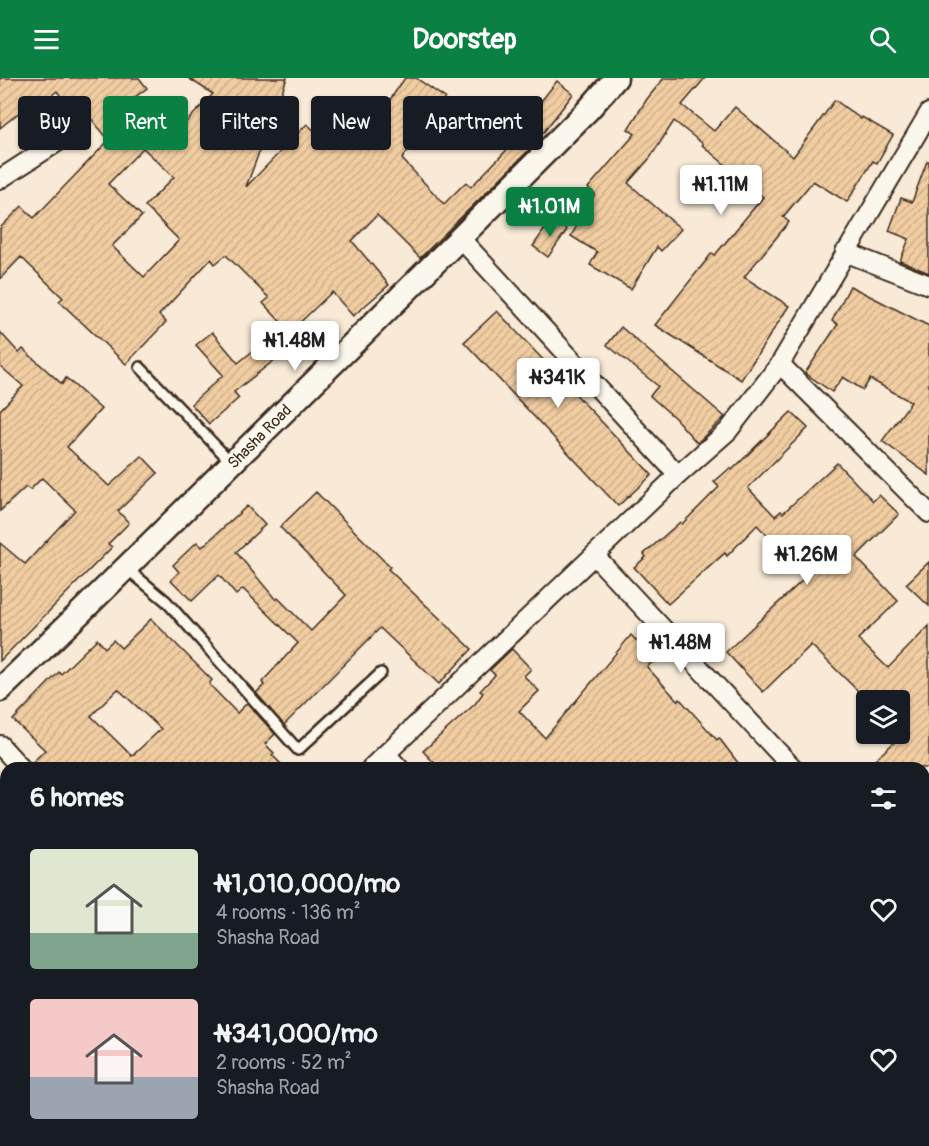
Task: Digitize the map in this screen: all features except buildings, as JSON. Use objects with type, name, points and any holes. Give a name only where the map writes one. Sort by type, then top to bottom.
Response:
[{"type":"street","name":"Shasha Road","points":[[0,690],[460,238],[588,110],[616,78]]},
{"type":"street","points":[[377,762],[678,475],[729,431],[780,364],[929,115]]},
{"type":"street","points":[[0,179],[45,150]]},
{"type":"street","points":[[460,238],[678,475]]},
{"type":"street","points":[[845,252],[929,285]]},
{"type":"street","points":[[780,364],[929,513]]},
{"type":"street","points":[[594,555],[787,762]]},
{"type":"street","points":[[0,746],[15,762]]},
{"type":"street","points":[[386,754],[393,762]]},
{"type":"lane","points":[[140,367],[232,463]]},
{"type":"lane","points":[[126,568],[166,601],[298,750],[381,673]]}]
